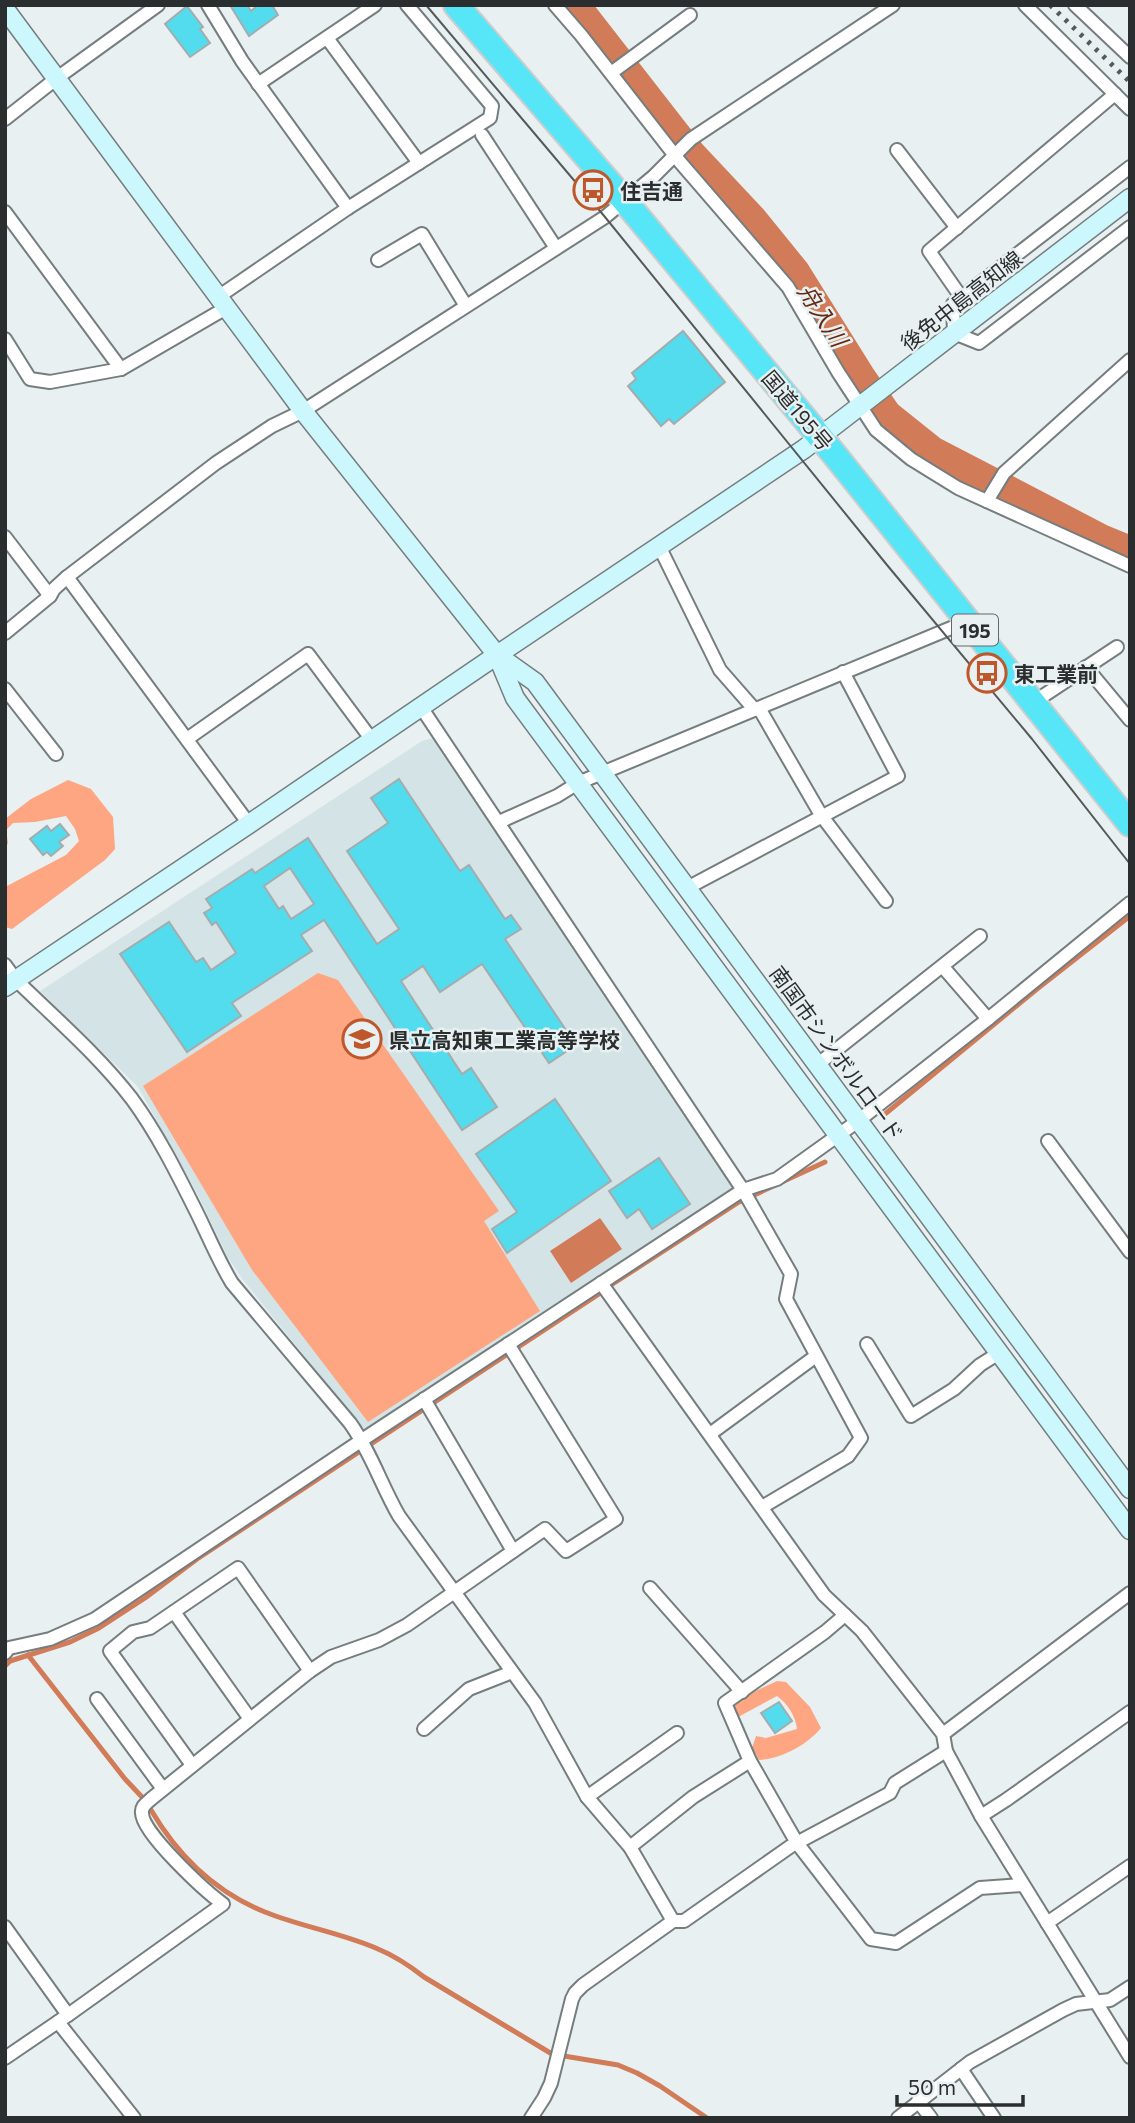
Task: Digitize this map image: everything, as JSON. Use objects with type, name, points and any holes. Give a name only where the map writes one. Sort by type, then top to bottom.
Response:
[{"type":"highway","name":"国道195号","points":[[456,5],[624,200],[820,438],[1130,824]]},
{"type":"street","points":[[5,119],[158,5]]},
{"type":"street","points":[[208,5],[258,84],[348,208]]},
{"type":"street","points":[[258,84],[375,5]]},
{"type":"street","points":[[5,339],[30,379],[50,382],[121,369],[222,302],[348,208],[490,118],[492,106],[407,5]]},
{"type":"street","points":[[555,5],[788,287],[838,372],[863,404],[876,430],[911,459],[958,488],[1130,566]]},
{"type":"street","points":[[5,633],[50,596],[67,577],[216,463],[272,426],[303,411],[606,217],[642,187],[691,139],[893,5]]},
{"type":"street","points":[[1026,5],[1130,109]]},
{"type":"street","points":[[1075,5],[1130,57]]},
{"type":"street","points":[[5,9],[303,411],[497,655],[515,698],[1130,1529]]},
{"type":"street","points":[[611,73],[690,15]]},
{"type":"street","points":[[327,38],[419,163]]},
{"type":"street","points":[[961,298],[929,251],[1115,94]]},
{"type":"street","points":[[482,135],[556,248]]},
{"type":"street","points":[[897,150],[957,228]]},
{"type":"street","points":[[1130,167],[953,304],[954,332],[979,343],[1130,227]]},
{"type":"street","name":"後免中島高知線","points":[[11,984],[820,438],[1130,198]]},
{"type":"street","points":[[8,221],[121,369]]},
{"type":"street","points":[[378,260],[422,234],[466,306]]},
{"type":"street","points":[[987,501],[1004,473],[1130,360]]},
{"type":"street","points":[[5,537],[50,596]]},
{"type":"street","points":[[659,546],[720,670],[757,709],[821,816],[886,901]]},
{"type":"street","points":[[67,577],[249,824]]},
{"type":"street","points":[[499,822],[557,796],[578,783],[968,621]]},
{"type":"street","points":[[1034,702],[1117,647]]},
{"type":"street","points":[[187,739],[308,654],[372,740]]},
{"type":"street","name":"南国市シンボルロード","points":[[497,655],[535,682],[1130,1489]]},
{"type":"street","points":[[1086,667],[1130,720]]},
{"type":"street","points":[[687,888],[898,776],[843,672]]},
{"type":"street","points":[[5,689],[56,754]]},
{"type":"street","points":[[421,707],[743,1191],[791,1274],[786,1299],[861,1438],[848,1456],[762,1507]]},
{"type":"street","points":[[5,1653],[9,1648],[50,1639],[95,1619],[424,1399],[743,1191],[777,1179],[859,1121],[1130,903]]},
{"type":"street","points":[[817,1065],[981,936]]},
{"type":"street","points":[[5,965],[11,984],[104,1066],[133,1101],[184,1190],[232,1283],[351,1423],[399,1516],[535,1703],[587,1797],[630,1847],[673,1921]]},
{"type":"street","points":[[943,967],[988,1019]]},
{"type":"street","points":[[1048,1140],[1130,1252]]},
{"type":"street","points":[[601,1283],[824,1595],[862,1631],[943,1734],[946,1751],[981,1816],[1130,2057]]},
{"type":"street","points":[[5,2058],[222,1903],[189,1875],[159,1843],[141,1815],[142,1808],[163,1789],[310,1671],[331,1657],[379,1640],[407,1625],[545,1529],[566,1551],[616,1519],[508,1344]]},
{"type":"street","points":[[867,1344],[911,1416],[954,1389],[980,1365],[999,1353]]},
{"type":"street","points":[[710,1434],[816,1356]]},
{"type":"street","points":[[424,1399],[513,1552]]},
{"type":"street","points":[[192,1765],[110,1651],[133,1632],[150,1628],[238,1568],[310,1671]]},
{"type":"street","points":[[650,1588],[742,1692]]},
{"type":"street","points":[[943,1734],[1130,1593]]},
{"type":"street","points":[[174,1612],[250,1718]]},
{"type":"street","points":[[845,1615],[725,1703],[750,1761],[797,1843],[871,1939],[896,1943],[981,1888],[1023,1885]]},
{"type":"street","points":[[424,1729],[469,1689],[512,1672]]},
{"type":"street","points":[[97,1699],[163,1789]]},
{"type":"street","points":[[981,1816],[1130,1712]]},
{"type":"street","points":[[587,1797],[677,1733]]},
{"type":"street","points":[[531,2118],[548,2091],[570,2006],[575,1993],[583,1985],[673,1921],[684,1921],[797,1843],[890,1793],[895,1783],[946,1751]]},
{"type":"street","points":[[630,1847],[693,1797],[750,1761]]},
{"type":"street","points":[[1047,1923],[1130,1866]]},
{"type":"street","points":[[5,1927],[63,2019],[134,2118]]},
{"type":"street","points":[[898,2118],[961,2069],[1063,2010],[1076,2004],[1110,2000],[1130,1987]]},
{"type":"street","points":[[961,2069],[994,2118]]},
{"type":"street","points":[[918,2101],[931,2118]]},
{"type":"shaded area","name":"県立高知東工業高等学校","points":[[433,738],[735,1190],[367,1430],[360,1425],[243,1280],[227,1256],[198,1195],[138,1087],[40,991],[422,741]]},
{"type":"shaded area","points":[[68,780],[91,789],[113,817],[115,849],[105,860],[12,929],[5,927],[5,887],[66,855],[79,841],[66,816],[13,823],[6,830],[8,843],[5,849],[5,819],[31,799]]},
{"type":"shaded area","points":[[318,973],[338,980],[499,1211],[484,1221],[540,1311],[368,1422],[252,1270],[143,1086]]},
{"type":"shaded area","points":[[600,1218],[622,1249],[571,1283],[550,1251]]},
{"type":"shaded area","points":[[777,1681],[786,1682],[810,1707],[821,1728],[793,1750],[759,1760],[752,1748],[756,1736],[766,1738],[797,1729],[793,1715],[777,1696],[738,1717],[734,1706],[747,1695]]},
{"type":"building","points":[[230,5],[247,5],[251,11],[258,5],[272,5],[278,15],[249,36]]},
{"type":"building","points":[[187,6],[203,27],[200,29],[210,43],[190,57],[165,24]]},
{"type":"building","points":[[683,331],[725,382],[674,424],[669,419],[661,426],[628,386],[636,379],[632,373]]},
{"type":"building","points":[[399,779],[460,871],[469,865],[505,919],[511,915],[521,929],[505,939],[576,1045],[549,1063],[482,964],[440,992],[423,966],[401,981],[462,1074],[471,1068],[497,1107],[462,1130],[324,920],[301,935],[312,951],[232,1003],[241,1016],[187,1052],[120,954],[169,922],[196,962],[203,958],[211,970],[236,953],[216,922],[212,925],[204,913],[212,908],[206,899],[252,869],[255,873],[308,838],[377,944],[399,929],[347,851],[388,823],[371,798]],"holes":[[[290,868],[314,904],[291,919],[283,906],[279,909],[264,886]]]},
{"type":"building","points":[[60,824],[69,835],[59,842],[63,846],[51,856],[47,852],[43,855],[30,839],[47,826],[51,831]]},
{"type":"building","points":[[555,1099],[611,1181],[507,1253],[492,1229],[517,1212],[476,1154]]},
{"type":"building","points":[[659,1158],[690,1204],[652,1229],[639,1209],[627,1218],[609,1191]]},
{"type":"building","points":[[779,1702],[792,1721],[775,1733],[761,1713]]},
{"type":"waterway","name":"舟入川","points":[[575,5],[691,154],[752,219],[795,272],[887,415],[932,451],[1103,540],[1130,551]]},
{"type":"waterway","points":[[885,1114],[1130,916]]},
{"type":"waterway","points":[[611,1285],[739,1202],[825,1162]]},
{"type":"waterway","points":[[371,1444],[599,1294]]},
{"type":"waterway","points":[[5,1666],[10,1661],[70,1642],[99,1628],[197,1559],[362,1450]]},
{"type":"waterway","points":[[28,1655],[142,1797]]},
{"type":"waterway","points":[[151,1810],[173,1843],[199,1871],[247,1904],[384,1952],[552,2054],[618,2065],[660,2086],[707,2118]]},
{"type":"tram line","points":[[426,5],[605,217],[1032,739],[1130,864]]},
{"type":"railway","points":[[1050,5],[1130,82]]},
{"type":"place","name":"住吉通","points":[[593,190]]},
{"type":"place","name":"東工業前","points":[[987,673]]},
{"type":"place","name":"県立高知東工業高等学校","points":[[362,1039]]}]
